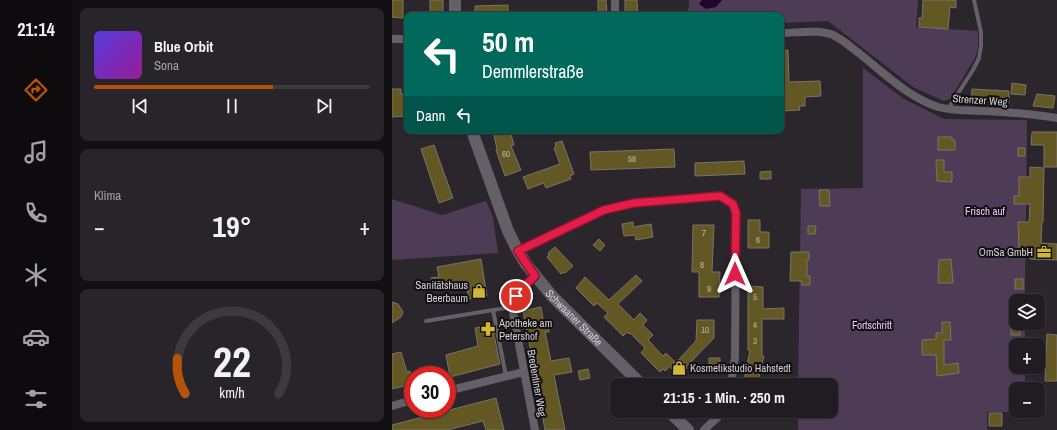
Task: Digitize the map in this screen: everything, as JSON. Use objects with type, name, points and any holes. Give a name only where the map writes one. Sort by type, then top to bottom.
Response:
[{"type":"main road","points":[[455,0],[455,12]]},
{"type":"main road","name":"Schwaaner Straße","points":[[473,134],[501,214],[518,251],[535,276],[552,296],[635,378]]},
{"type":"main road","points":[[675,418],[688,430]]},
{"type":"street","points":[[614,0],[615,12]]},
{"type":"street","name":"Strenzer Weg","points":[[784,33],[817,32],[833,35],[909,92],[923,100],[948,109],[1057,118]]},
{"type":"street","points":[[392,39],[404,39]]},
{"type":"street","points":[[518,251],[604,210],[634,203],[720,196],[733,204],[736,213],[736,357],[732,378]]},
{"type":"street","points":[[512,306],[519,291],[535,276]]},
{"type":"street","name":"Bredentiner Weg","points":[[512,306],[535,430]]},
{"type":"street","points":[[456,389],[524,372]]},
{"type":"street","points":[[392,406],[404,403]]},
{"type":"street","points":[[704,430],[717,418]]},
{"type":"lane","points":[[948,109],[979,58],[981,32],[974,0]]},
{"type":"lane","points":[[426,321],[512,306]]},
{"type":"lane","points":[[493,310],[506,376]]},
{"type":"green space","points":[[689,0],[918,0],[916,27],[978,31],[978,48],[975,58],[950,99],[944,101],[913,87],[828,21],[784,23],[784,12],[688,12]]},
{"type":"green space","name":"Fortschritt","points":[[863,68],[904,99],[944,119],[1027,120],[1025,294],[1009,294],[1009,330],[1025,330],[1025,338],[1009,338],[1009,374],[1025,374],[1025,382],[1009,382],[1009,412],[987,412],[987,430],[798,430],[798,418],[838,418],[838,378],[798,378],[801,189],[863,188]]},
{"type":"green space","points":[[392,199],[442,215],[486,201],[493,217],[498,253],[392,260]]},
{"type":"shaded area","points":[[702,0],[722,0],[716,7],[706,9],[699,4]]},
{"type":"building","points":[[392,0],[403,0],[403,18],[392,17]]},
{"type":"building","points":[[430,0],[443,0],[443,12],[430,12]]},
{"type":"building","points":[[598,0],[606,0],[607,12],[598,12]]},
{"type":"building","points":[[625,0],[637,0],[638,12],[625,12]]},
{"type":"building","points":[[923,0],[956,0],[956,8],[950,7],[948,29],[919,27],[919,18],[922,18]]},
{"type":"building","points":[[508,5],[508,12],[475,12],[475,6]]},
{"type":"building","points":[[788,50],[789,82],[820,81],[821,96],[805,97],[805,106],[799,106],[800,110],[784,111],[784,51]]},
{"type":"building","points":[[1012,83],[1026,85],[1025,95],[1011,94]]},
{"type":"building","points":[[392,89],[401,89],[401,94],[404,94],[404,116],[392,117]]},
{"type":"building","points":[[972,89],[1009,91],[1009,103],[971,100]]},
{"type":"building","points":[[1037,94],[1055,96],[1053,108],[1033,106]]},
{"type":"building","points":[[1032,132],[1057,132],[1057,167],[1044,167],[1044,145],[1031,145]]},
{"type":"building","points":[[494,134],[511,134],[514,145],[511,146],[521,170],[505,176],[496,150]]},
{"type":"building","points":[[938,137],[952,137],[952,140],[955,140],[955,150],[938,150]]},
{"type":"building","points":[[562,141],[574,174],[570,176],[571,179],[546,188],[544,183],[528,189],[523,177],[560,164],[554,148],[556,147],[555,143]]},
{"type":"building","points":[[434,145],[453,198],[439,203],[421,149]]},
{"type":"building","points":[[1018,148],[1025,148],[1025,156],[1018,156]]},
{"type":"building","points":[[674,149],[675,167],[591,170],[590,152]]},
{"type":"building","points":[[936,160],[944,160],[944,172],[952,172],[952,182],[937,181]]},
{"type":"building","points":[[744,161],[745,174],[695,176],[695,163]]},
{"type":"building","points":[[1030,167],[1044,168],[1041,243],[1057,244],[1057,260],[1030,259],[1030,251],[1019,251],[1018,222],[1029,222],[1030,204],[1014,204],[1014,196],[1019,196],[1019,177],[1030,177]]},
{"type":"building","points":[[771,171],[771,179],[760,179],[760,172]]},
{"type":"building","points":[[819,190],[829,190],[830,206],[820,206]]},
{"type":"building","points":[[748,220],[760,220],[760,232],[769,232],[769,248],[748,248]]},
{"type":"building","points":[[633,222],[633,227],[651,224],[653,237],[636,240],[635,235],[624,236],[622,224]]},
{"type":"building","points":[[693,225],[714,225],[712,272],[720,272],[719,297],[699,297],[699,272],[692,272]]},
{"type":"building","points":[[808,226],[816,226],[815,234],[808,234]]},
{"type":"building","points":[[599,239],[605,245],[600,251],[593,245]]},
{"type":"building","points":[[555,247],[573,266],[565,273],[564,272],[561,274],[547,257],[549,255],[548,253]]},
{"type":"building","points":[[791,252],[809,252],[809,260],[807,260],[807,276],[810,276],[810,285],[802,285],[802,281],[790,281]]},
{"type":"building","points":[[481,259],[487,296],[469,299],[466,283],[432,289],[431,278],[439,277],[437,267]]},
{"type":"building","points":[[951,259],[953,283],[938,283],[939,260]]},
{"type":"building","points":[[636,275],[642,281],[618,304],[634,320],[640,313],[647,320],[643,325],[653,335],[648,340],[663,356],[666,353],[675,362],[665,371],[663,369],[660,372],[641,353],[645,348],[630,333],[629,334],[627,332],[623,336],[604,317],[608,313],[597,303],[594,306],[576,288],[585,277],[609,300]]},
{"type":"building","points":[[1015,279],[1023,279],[1023,289],[1015,289]]},
{"type":"building","points":[[748,286],[763,287],[763,309],[784,308],[784,319],[762,319],[762,356],[764,356],[759,378],[744,378],[750,350],[748,350]]},
{"type":"building","points":[[392,302],[398,304],[403,312],[401,317],[392,323]]},
{"type":"building","points":[[541,307],[544,325],[548,324],[549,332],[545,332],[551,361],[569,358],[572,372],[554,375],[565,430],[545,430],[523,311]]},
{"type":"building","points":[[697,320],[714,320],[714,338],[679,376],[671,368],[696,341]]},
{"type":"building","points":[[942,322],[950,322],[951,340],[944,340],[944,365],[958,363],[959,373],[937,376],[936,355],[922,355],[922,340],[936,339],[936,333],[942,333]]},
{"type":"building","points":[[492,325],[500,364],[456,375],[456,366],[448,366],[446,355],[478,346],[475,328]]},
{"type":"building","points":[[1011,330],[1020,330],[1020,335],[1011,335]]},
{"type":"building","points":[[1047,334],[1057,335],[1057,381],[1045,381]]},
{"type":"building","points":[[401,352],[405,366],[404,386],[392,389],[392,354]]},
{"type":"building","points":[[709,358],[720,358],[720,369],[709,369]]},
{"type":"building","points":[[588,369],[590,378],[580,380],[578,371]]},
{"type":"building","points":[[496,398],[504,430],[486,430],[483,421],[447,430],[392,430],[392,425],[419,418],[456,418],[456,408]]},
{"type":"building","points":[[989,413],[1002,413],[1002,426],[989,426]]},
{"type":"place","name":"OmSa GmbH","points":[[1044,252]]},
{"type":"place","name":"Sanitätshaus Beerbaum","points":[[479,291]]},
{"type":"place","name":"Apotheke am Petershof","points":[[488,329]]},
{"type":"place","name":"Kosmetikstudio Hahstedt","points":[[679,368]]},
{"type":"route","points":[[516,296],[519,291],[535,276],[518,251],[567,226],[604,210],[634,203],[720,196],[733,204],[736,213],[735,274]]},
{"type":"park label","name":"Frisch auf","points":[[985,211]]}]
